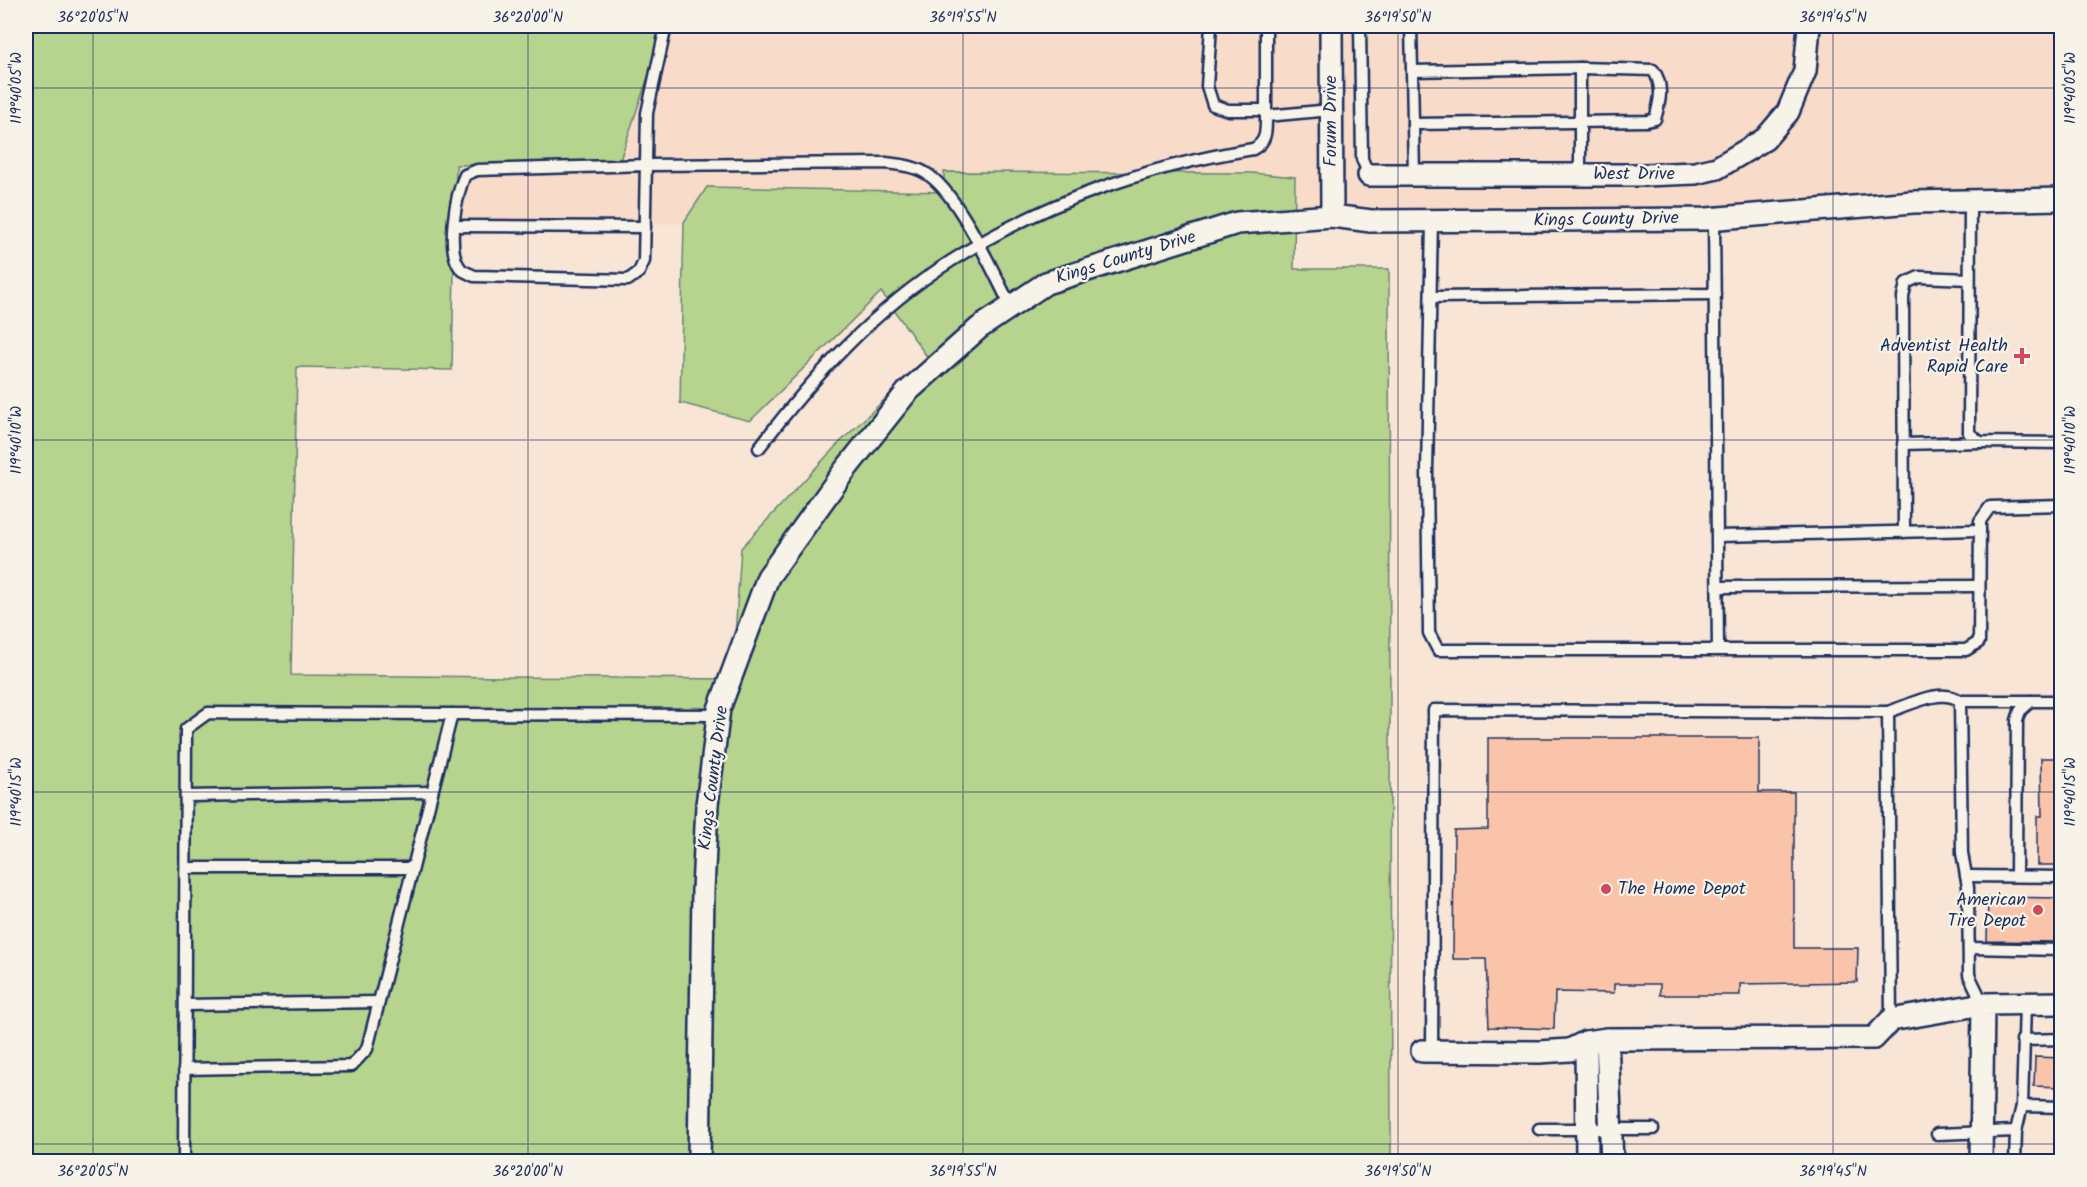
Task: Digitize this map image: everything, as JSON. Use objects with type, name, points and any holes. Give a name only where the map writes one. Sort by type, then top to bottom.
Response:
[{"type":"street","name":"Forum Drive","points":[[1330,26],[1332,216]]},
{"type":"street","name":"West Drive","points":[[1369,175],[1695,173],[1717,168],[1765,139],[1796,98],[1805,70],[1809,26]]},
{"type":"street","name":"Kings County Drive","points":[[699,1161],[703,891],[707,805],[718,715],[768,577],[845,470],[907,392],[980,328],[1011,306],[1046,283],[1237,223],[1332,216],[1371,221],[1714,218],[1913,202],[2061,199]]},
{"type":"street","points":[[1427,1051],[1570,1050],[1586,1042],[1607,1039],[1874,1038],[1891,1020],[1983,1004],[2061,1003]]},
{"type":"street","points":[[1981,1161],[1983,1004]]},
{"type":"street","points":[[1607,1039],[1612,1161]]},
{"type":"street","points":[[1586,1042],[1587,1161]]},
{"type":"lane","points":[[666,26],[649,96],[647,165],[644,261],[639,272],[628,280],[474,276],[461,269],[455,255],[454,226],[458,190],[465,175],[477,170],[647,165],[886,163],[910,166],[931,176],[947,194],[980,245],[1011,306]]},
{"type":"lane","points":[[1211,26],[1207,86],[1213,105],[1228,110],[1266,113],[1331,110]]},
{"type":"lane","points":[[759,448],[791,407],[840,352],[909,291],[951,261],[1084,194],[1155,170],[1253,149],[1261,145],[1264,140],[1266,113],[1266,26]]},
{"type":"lane","points":[[1360,26],[1362,159],[1369,175]]},
{"type":"lane","points":[[1411,26],[1414,176]]},
{"type":"lane","points":[[1412,70],[1580,68],[1653,70],[1660,79],[1660,104],[1655,119],[1647,122],[1413,124]]},
{"type":"lane","points":[[1580,68],[1580,174]]},
{"type":"lane","points":[[1970,201],[1969,433],[1980,442]]},
{"type":"lane","points":[[1714,218],[1719,650]]},
{"type":"lane","points":[[1432,221],[1427,471],[1429,633],[1438,650],[1966,650],[1979,642],[1980,521],[1990,507],[2061,505]]},
{"type":"lane","points":[[454,226],[645,227]]},
{"type":"lane","points":[[1904,532],[1903,297],[1906,283],[1919,277],[1970,279]]},
{"type":"lane","points":[[1432,297],[1715,294]]},
{"type":"lane","points":[[1903,444],[2061,443]]},
{"type":"lane","points":[[1718,536],[1980,530]]},
{"type":"lane","points":[[1718,587],[1979,586]]},
{"type":"lane","points":[[1427,1051],[1434,710],[1888,712],[1940,695],[1952,695],[1960,701],[2061,701]]},
{"type":"lane","points":[[1960,701],[1962,853],[1966,876],[1970,975],[1983,1004]]},
{"type":"lane","points":[[2016,876],[2017,720],[2020,711],[2031,701]]},
{"type":"lane","points":[[1888,712],[1891,1020]]},
{"type":"lane","points":[[184,1161],[186,729],[208,713],[718,715]]},
{"type":"lane","points":[[184,1069],[351,1066],[367,1050],[452,714]]},
{"type":"lane","points":[[186,796],[432,792]]},
{"type":"lane","points":[[186,868],[412,868]]},
{"type":"lane","points":[[1966,876],[2061,877]]},
{"type":"lane","points":[[1969,948],[2061,950]]},
{"type":"lane","points":[[186,1005],[379,1002]]},
{"type":"lane","points":[[2015,1161],[2016,1131],[2022,1106],[2022,1040],[2025,1004]]},
{"type":"lane","points":[[2022,1040],[2061,1039]]},
{"type":"lane","points":[[2022,1106],[2061,1107]]},
{"type":"lane","points":[[1539,1129],[1653,1129]]},
{"type":"lane","points":[[1937,1134],[2016,1131]]},
{"type":"shaded area","points":[[26,26],[2061,26],[2061,199],[1237,223],[26,224]]},
{"type":"green space","points":[[26,26],[665,26],[619,163],[456,165],[452,370],[297,367],[291,675],[732,679],[741,548],[837,445],[928,358],[881,292],[750,421],[680,403],[684,222],[707,187],[944,192],[944,172],[1252,173],[1295,177],[1294,269],[1389,269],[1391,1161],[26,1161]]},
{"type":"building","name":"The Home Depot","points":[[1488,738],[1759,738],[1759,792],[1794,792],[1794,948],[1858,948],[1857,982],[1740,984],[1740,995],[1660,995],[1660,984],[1614,984],[1614,993],[1555,992],[1554,1029],[1489,1027],[1486,959],[1453,959],[1454,830],[1488,829]]},
{"type":"building","points":[[2041,758],[2061,758],[2061,865],[2037,865],[2037,816],[2042,816]]},
{"type":"building","points":[[1988,897],[2061,898],[2061,942],[1987,941]]},
{"type":"building","points":[[2035,1057],[2061,1058],[2061,1087],[2034,1086]]},
{"type":"place","name":"Adventist Health Rapid Care","points":[[2022,356]]},
{"type":"place","name":"The Home Depot","points":[[1606,889]]},
{"type":"place","name":"American Tire Depot","points":[[2038,910]]}]
